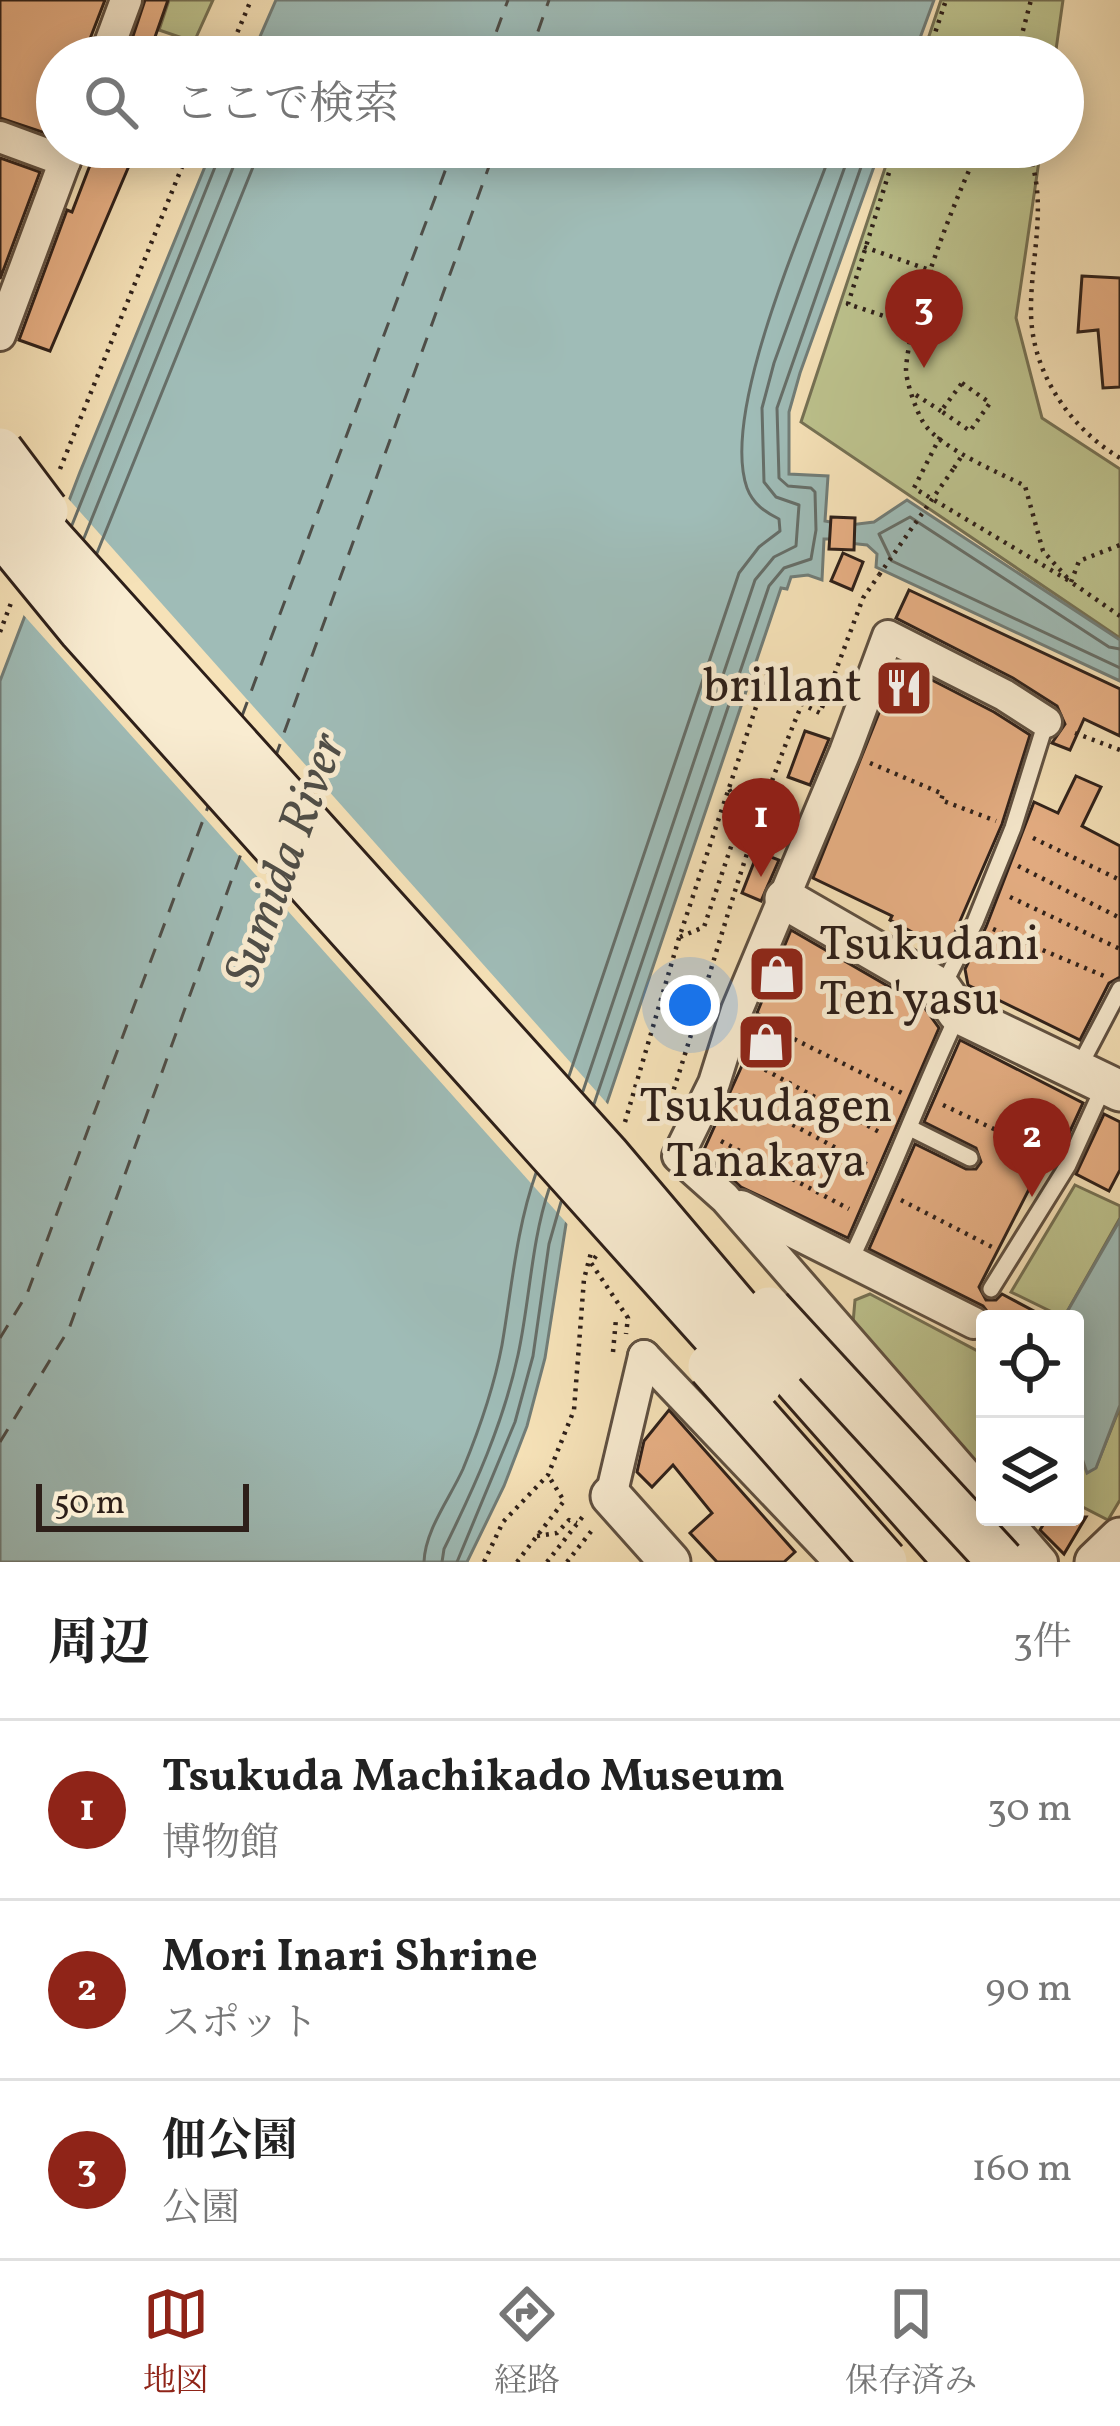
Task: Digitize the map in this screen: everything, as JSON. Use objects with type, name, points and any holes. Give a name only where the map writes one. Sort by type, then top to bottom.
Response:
[{"type":"main road","points":[[2,489],[100,620],[600,1156],[958,1562]]},
{"type":"main road","points":[[8,570],[100,620]]},
{"type":"main road","points":[[600,1156],[638,1273],[737,1400],[884,1562]]},
{"type":"main road","points":[[600,1156],[918,1562]]},
{"type":"main road","points":[[600,1156],[688,1228],[804,1346],[1001,1562]]},
{"type":"street","points":[[113,36],[126,0]]},
{"type":"street","points":[[0,137],[36,146]]},
{"type":"street","points":[[0,335],[63,168]]},
{"type":"street","points":[[976,1486],[725,1198],[678,1156],[715,1083],[737,1010],[888,636],[1004,695],[1046,722]]},
{"type":"street","points":[[784,899],[950,1001],[1100,1082]]},
{"type":"street","points":[[725,1198],[974,1323]]},
{"type":"street","points":[[635,1347],[605,1501],[670,1562]]},
{"type":"street","points":[[635,1347],[840,1562]]},
{"type":"street","points":[[1011,1526],[1042,1562]]},
{"type":"street","points":[[1095,1562],[1120,1538]]},
{"type":"lane","points":[[850,1261],[910,1128],[975,922],[1013,828],[1046,722]]},
{"type":"lane","points":[[992,1289],[1068,1165],[1100,1082],[1120,986]]},
{"type":"lane","points":[[910,1128],[970,1158]]},
{"type":"path","points":[[236,36],[251,0]]},
{"type":"path","points":[[934,36],[946,0]]},
{"type":"path","points":[[1022,36],[1031,0]]},
{"type":"path","points":[[58,476],[181,168]]},
{"type":"path","points":[[890,168],[848,304],[916,327]]},
{"type":"path","points":[[970,168],[932,271],[905,372],[924,424],[963,454],[1025,486],[1043,550],[1071,582]]},
{"type":"path","points":[[1035,168],[1031,316],[1041,362],[1060,406],[1097,444],[1120,458]]},
{"type":"path","points":[[864,247],[932,271]]},
{"type":"path","points":[[913,393],[970,431],[990,404],[962,382],[941,411]]},
{"type":"path","points":[[940,437],[914,488],[1120,616]]},
{"type":"path","points":[[671,1098],[726,931],[738,872],[802,704],[820,713],[863,598],[963,454]]},
{"type":"path","points":[[1071,582],[1079,561],[1120,545]]},
{"type":"path","points":[[0,632],[8,570]]},
{"type":"path","points":[[600,1156],[772,659]]},
{"type":"path","points":[[1046,722],[1120,750]]},
{"type":"path","points":[[845,752],[944,794],[940,800],[1013,828],[1120,880]]},
{"type":"path","points":[[679,938],[704,927],[725,868],[743,811],[729,789]]},
{"type":"path","points":[[1001,858],[1120,918]]},
{"type":"path","points":[[725,868],[738,872]]},
{"type":"path","points":[[989,887],[1120,949]]},
{"type":"path","points":[[975,922],[1120,986]]},
{"type":"path","points":[[737,1010],[1068,1165]]},
{"type":"path","points":[[727,1049],[902,1144]]},
{"type":"path","points":[[715,1083],[1013,1258]]},
{"type":"path","points":[[694,1126],[870,1219]]},
{"type":"path","points":[[484,1562],[503,1522],[548,1475],[574,1410],[584,1279],[595,1238]]},
{"type":"path","points":[[599,1251],[591,1263],[628,1318],[635,1347]]},
{"type":"path","points":[[611,1366],[616,1319]]},
{"type":"path","points":[[517,1562],[564,1501],[548,1475]]},
{"type":"path","points":[[547,1562],[578,1522],[605,1501]]},
{"type":"path","points":[[567,1562],[605,1501]]},
{"type":"path","points":[[537,1536],[557,1533],[569,1520],[578,1522]]},
{"type":"green space","points":[[169,0],[213,0],[197,36],[159,30]]},
{"type":"green space","points":[[941,0],[1063,0],[1058,36],[929,36]]},
{"type":"green space","points":[[885,168],[1038,168],[1016,318],[1042,418],[1120,469],[1120,638],[801,422]]},
{"type":"green space","points":[[1075,1185],[1120,1206],[1120,1218],[1068,1310],[1048,1310],[1011,1292]]},
{"type":"green space","points":[[870,1294],[976,1350],[976,1470],[853,1323],[855,1300]]},
{"type":"green space","points":[[1120,1407],[1120,1500],[1108,1520],[1084,1508],[1084,1462],[1088,1472],[1096,1467]]},
{"type":"water","points":[[276,0],[934,0],[921,36],[260,36]]},
{"type":"water","name":"Sumida River","points":[[204,168],[873,168],[789,412],[789,474],[828,476],[825,521],[836,523],[835,539],[824,539],[822,580],[808,575],[791,577],[787,589],[781,588],[566,1224],[545,1358],[527,1426],[467,1562],[0,1562],[0,681]]},
{"type":"water","points":[[907,500],[1120,640],[1120,681],[876,567],[877,554],[867,545],[848,543],[849,525],[874,522]]},
{"type":"water","points":[[1120,1220],[1120,1405],[1096,1468],[1087,1473],[1084,1310],[1068,1310]]},
{"type":"pier","points":[[65,495],[612,1109],[571,1228],[20,611]]},
{"type":"building","points":[[0,0],[105,0],[91,36],[36,36],[36,130],[0,118]]},
{"type":"building","points":[[145,0],[168,0],[155,36],[133,36]]},
{"type":"building","points":[[0,158],[40,172],[0,279]]},
{"type":"building","points":[[89,168],[128,168],[50,351],[19,340],[67,210],[72,212]]},
{"type":"building","points":[[1082,276],[1120,278],[1120,387],[1103,388],[1098,330],[1078,332]]},
{"type":"building","points":[[831,517],[855,518],[854,550],[829,549]]},
{"type":"building","points":[[843,553],[863,562],[852,590],[831,581]]},
{"type":"building","points":[[909,590],[1120,689],[1120,736],[1084,719],[1070,750],[1052,743],[1065,724],[1057,706],[896,618]]},
{"type":"building","points":[[899,663],[1030,735],[1002,824],[947,951],[890,920],[892,916],[813,878]]},
{"type":"building","points":[[805,731],[829,739],[810,785],[788,777]]},
{"type":"building","points":[[1076,776],[1101,787],[1082,826],[1120,846],[1120,977],[1109,983],[1080,1040],[968,985],[965,969],[1034,802],[1058,813]]},
{"type":"building","points":[[758,852],[779,860],[761,901],[742,893]]},
{"type":"building","points":[[791,930],[924,1007],[939,1028],[848,1238],[741,1187],[703,1152],[749,1050],[746,1046],[761,1016],[757,1013]]},
{"type":"building","points":[[960,1040],[1083,1103],[1055,1164],[1045,1158],[979,1287],[986,1300],[1002,1294],[1032,1310],[986,1310],[869,1249],[915,1144],[966,1169],[976,1169],[981,1162],[976,1148],[924,1122]]},
{"type":"building","points":[[1104,1114],[1120,1122],[1120,1170],[1109,1191],[1076,1174]]},
{"type":"building","points":[[669,1410],[795,1552],[784,1562],[717,1562],[690,1533],[712,1513],[673,1465],[652,1487],[637,1472],[644,1441]]},
{"type":"building","points":[[1042,1526],[1081,1526],[1064,1554],[1040,1530]]},
{"type":"ferry route","points":[[495,36],[508,0]]},
{"type":"ferry route","points":[[536,36],[549,0]]},
{"type":"ferry route","points":[[242,716],[446,168]]},
{"type":"ferry route","points":[[275,758],[488,168]]},
{"type":"ferry route","points":[[0,1338],[27,1294],[209,804]]},
{"type":"ferry route","points":[[0,1442],[69,1329],[246,840]]},
{"type":"place","name":"佃公園","points":[[924,368]]},
{"type":"place","name":"brillant","points":[[904,688]]},
{"type":"place","name":"Tsukuda Machikado Museum","points":[[761,877]]},
{"type":"place","name":"Tsukudani Ten'yasu","points":[[777,974]]},
{"type":"place","name":"Tsukudagen Tanakaya","points":[[766,1042]]},
{"type":"place","name":"Mori Inari Shrine","points":[[1032,1197]]}]
